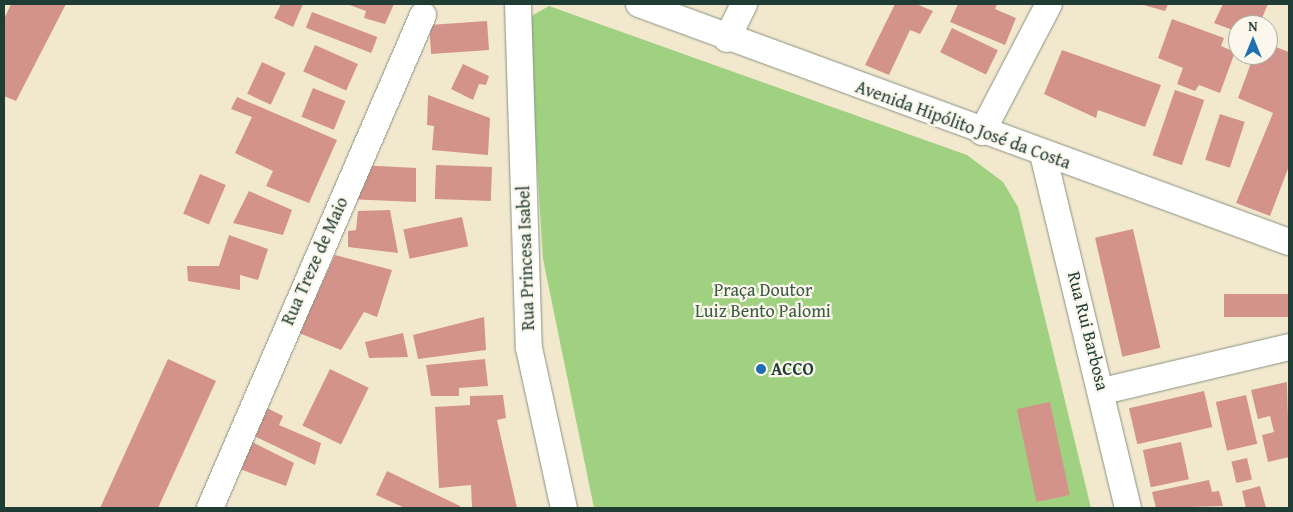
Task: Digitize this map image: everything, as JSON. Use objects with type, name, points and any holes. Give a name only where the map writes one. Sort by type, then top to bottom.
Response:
[{"type":"street","name":"Rua Princesa Isabel","points":[[518,4],[528,348],[564,508]]},
{"type":"street","name":"Avenida Hipólito José da Costa","points":[[639,4],[727,39],[1289,242]]},
{"type":"street","points":[[727,39],[744,4]]},
{"type":"street","points":[[982,132],[1049,4]]},
{"type":"street","name":"Rua Treze de Maio","points":[[210,508],[423,15]]},
{"type":"street","name":"Rua Rui Barbosa","points":[[1043,154],[1103,391],[1128,508]]},
{"type":"street","points":[[1103,391],[1289,347]]},
{"type":"green space","name":"Praça Doutor Luiz Bento Palomi","points":[[549,6],[967,155],[1003,182],[1018,207],[1091,508],[594,508],[543,259],[528,18]]},
{"type":"building","points":[[11,4],[66,4],[16,101],[4,96],[4,19]]},
{"type":"building","points":[[281,4],[303,4],[293,27],[274,18]]},
{"type":"building","points":[[347,4],[394,4],[385,24],[364,18],[366,11]]},
{"type":"building","points":[[895,4],[916,4],[933,11],[920,34],[910,30],[889,75],[865,65]]},
{"type":"building","points":[[958,4],[997,4],[995,9],[1016,18],[1005,45],[950,22]]},
{"type":"building","points":[[1140,4],[1168,4],[1165,11]]},
{"type":"building","points":[[1223,4],[1268,4],[1263,15],[1228,15],[1228,28],[1214,23]]},
{"type":"building","points":[[312,12],[377,37],[371,53],[306,28]]},
{"type":"building","points":[[1172,19],[1224,38],[1221,46],[1228,49],[1228,65],[1230,65],[1220,93],[1199,85],[1195,91],[1177,84],[1183,68],[1158,58]]},
{"type":"building","points":[[487,21],[489,50],[431,54],[429,25]]},
{"type":"building","points":[[952,28],[998,50],[986,75],[940,52]]},
{"type":"building","points":[[315,45],[358,64],[346,91],[303,71]]},
{"type":"building","points":[[1278,48],[1289,52],[1289,166],[1270,216],[1236,203],[1273,113],[1238,98],[1250,65],[1278,65]]},
{"type":"building","points":[[1062,50],[1161,85],[1145,127],[1098,110],[1096,118],[1044,94]]},
{"type":"building","points":[[262,62],[286,73],[271,105],[247,94]]},
{"type":"building","points":[[463,64],[489,76],[486,85],[479,84],[473,100],[451,89]]},
{"type":"building","points":[[313,88],[345,101],[334,130],[301,117]]},
{"type":"building","points":[[1175,90],[1204,100],[1182,165],[1153,155]]},
{"type":"building","points":[[428,95],[490,118],[488,155],[432,150],[434,126],[427,125]]},
{"type":"building","points":[[237,97],[337,140],[309,203],[266,186],[273,171],[235,153],[252,117],[231,109]]},
{"type":"building","points":[[1220,114],[1245,122],[1230,168],[1205,160]]},
{"type":"building","points":[[359,165],[416,168],[416,202],[347,199]]},
{"type":"building","points":[[436,165],[492,167],[491,201],[435,199]]},
{"type":"building","points":[[200,174],[226,185],[209,225],[183,214]]},
{"type":"building","points":[[249,191],[292,210],[283,235],[233,223]]},
{"type":"building","points":[[390,210],[398,253],[348,247],[348,231],[356,230],[358,211]]},
{"type":"building","points":[[462,217],[468,246],[410,259],[403,229]]},
{"type":"building","points":[[1133,229],[1160,348],[1122,357],[1095,238]]},
{"type":"building","points":[[229,235],[268,249],[258,280],[240,275],[240,290],[188,281],[187,266],[219,266]]},
{"type":"building","points":[[335,255],[392,270],[377,317],[364,312],[341,350],[299,333]]},
{"type":"building","points":[[1224,294],[1289,294],[1289,317],[1224,317]]},
{"type":"building","points":[[484,317],[486,350],[418,359],[413,335]]},
{"type":"building","points":[[403,333],[408,357],[369,358],[365,342]]},
{"type":"building","points":[[168,359],[216,381],[158,508],[100,508]]},
{"type":"building","points":[[485,359],[488,386],[459,388],[459,396],[431,396],[426,365]]},
{"type":"building","points":[[330,369],[369,388],[341,444],[302,426]]},
{"type":"building","points":[[1287,382],[1289,457],[1268,462],[1262,435],[1274,432],[1270,416],[1258,419],[1251,390]]},
{"type":"building","points":[[1204,391],[1212,427],[1137,444],[1129,408]]},
{"type":"building","points":[[503,395],[506,418],[497,420],[517,508],[472,508],[471,485],[439,488],[435,407],[470,405],[470,396]]},
{"type":"building","points":[[1246,395],[1257,444],[1227,451],[1216,402]]},
{"type":"building","points":[[1050,402],[1070,495],[1036,502],[1017,409]]},
{"type":"building","points":[[265,407],[283,416],[279,425],[321,443],[315,465],[254,436]]},
{"type":"building","points":[[250,441],[294,463],[286,486],[240,469]]},
{"type":"building","points":[[1181,442],[1189,479],[1151,487],[1143,450]]},
{"type":"building","points":[[1247,458],[1252,479],[1236,483],[1231,462]]},
{"type":"building","points":[[387,471],[460,506],[460,508],[405,508],[376,495]]},
{"type":"building","points":[[1209,480],[1212,492],[1219,491],[1223,506],[1156,508],[1152,492]]},
{"type":"building","points":[[1260,486],[1266,508],[1246,508],[1242,491]]},
{"type":"place","name":"ACCO","points":[[761,369]]}]
